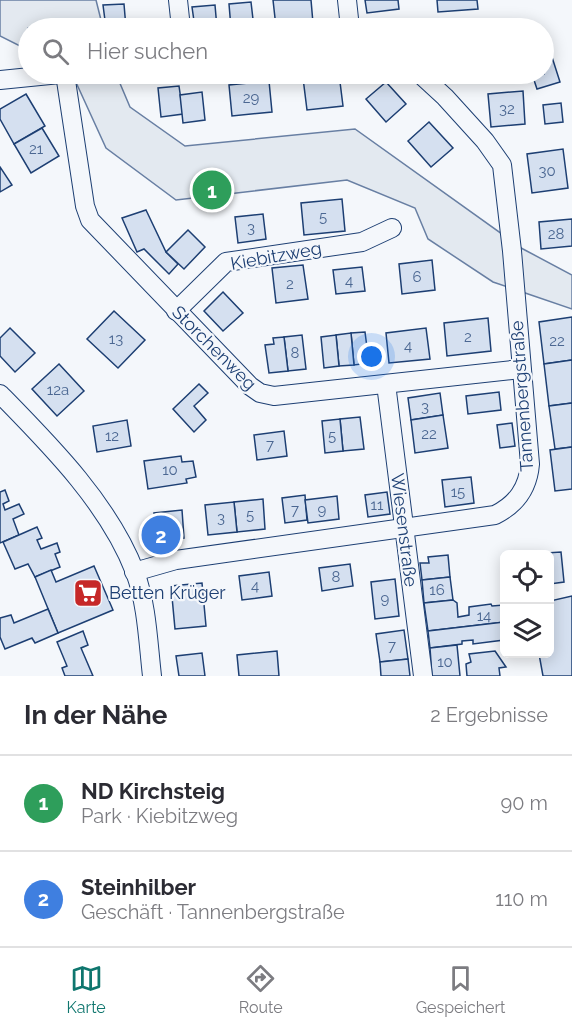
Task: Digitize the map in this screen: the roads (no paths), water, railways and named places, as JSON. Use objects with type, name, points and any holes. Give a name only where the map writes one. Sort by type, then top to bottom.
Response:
[{"type":"street","points":[[178,0],[180,18]]},
{"type":"street","points":[[347,0],[349,18]]},
{"type":"street","points":[[0,80],[18,78]]},
{"type":"street","name":"Storchenweg","points":[[67,84],[85,206],[90,220],[176,311],[250,386],[260,393],[274,396],[521,369]]},
{"type":"street","name":"Tannenbergstraße","points":[[135,572],[176,560],[495,515],[506,510],[526,486],[530,464],[512,251],[502,165],[485,141],[431,84]]},
{"type":"street","name":"Kiebitzweg","points":[[176,311],[226,262],[362,242],[392,228]]},
{"type":"street","name":"Wiesenstraße","points":[[386,384],[423,676]]},
{"type":"street","points":[[0,394],[51,446],[105,514],[135,572],[143,603],[152,676]]},
{"type":"place","name":"ND Kirchsteig","points":[[212,190]]},
{"type":"place","name":"Steinhilber","points":[[161,535]]},
{"type":"place","name":"Betten Krüger","points":[[88,593]]}]
